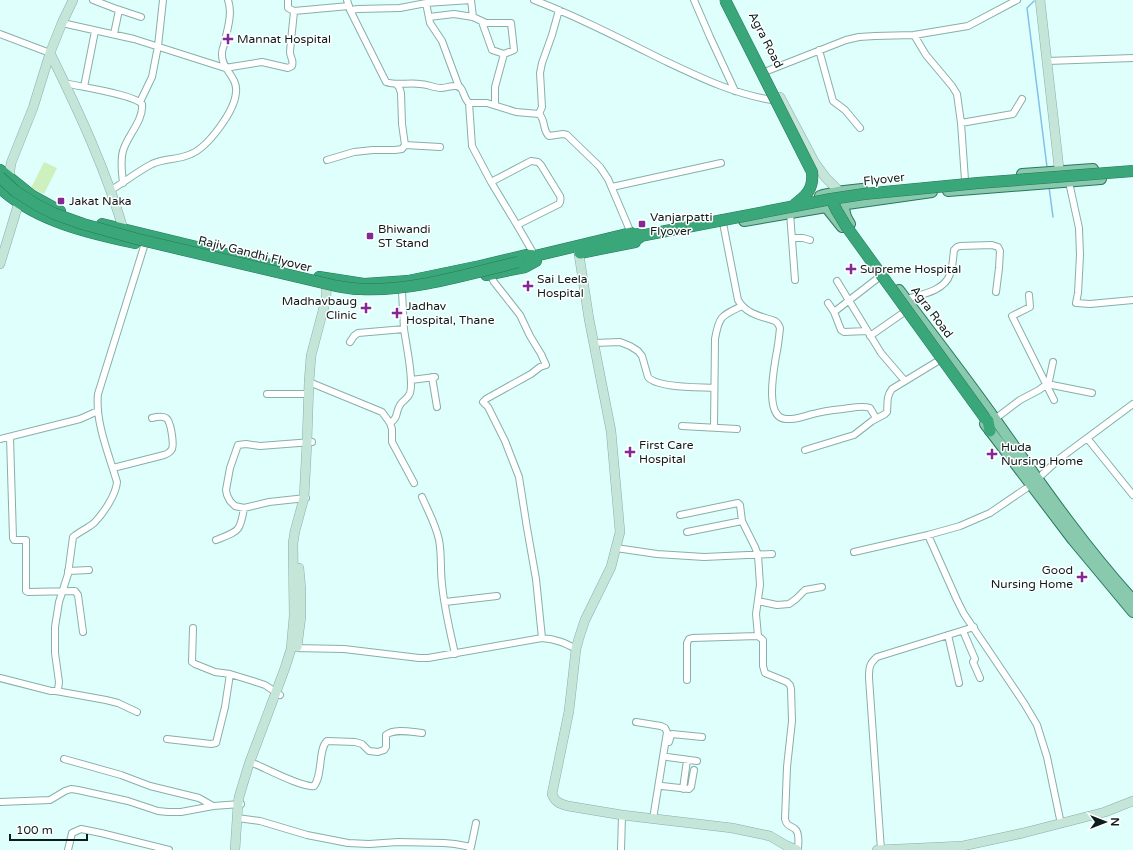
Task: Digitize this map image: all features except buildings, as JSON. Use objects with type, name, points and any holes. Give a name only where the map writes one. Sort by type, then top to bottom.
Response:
[{"type":"highway","points":[[725,0],[812,172],[812,184],[810,190],[792,210]]},
{"type":"highway","name":"Flyover","points":[[529,260],[636,236],[792,210],[833,199],[978,182],[1133,171]]},
{"type":"highway","points":[[2,173],[23,189],[58,210],[92,222],[124,229],[146,240],[330,285],[359,295],[393,294],[421,290],[450,278],[526,255],[529,260],[525,267],[490,274],[450,278],[408,281],[330,285]]},
{"type":"highway","name":"Rajiv Gandhi Flyover","points":[[2,173],[15,191],[37,205],[55,214],[83,224],[137,239],[336,286],[360,289],[380,289],[418,286],[529,260]]},
{"type":"highway","points":[[0,186],[28,208],[59,223],[127,242],[146,240]]},
{"type":"highway","points":[[833,199],[837,211],[846,226],[991,422]]},
{"type":"main road","points":[[833,199],[965,180],[1060,171],[1133,167]]},
{"type":"main road","points":[[722,220],[820,196],[833,199],[842,205],[933,192],[1133,176]]},
{"type":"main road","name":"Agra Road","points":[[820,196],[833,199],[842,205],[849,223],[906,299],[1073,540],[1133,612]]},
{"type":"main road","name":"Agra Road","points":[[833,199],[878,278],[976,414],[991,422]]},
{"type":"main road","points":[[636,236],[722,220],[792,210]]},
{"type":"main road","name":"Agra Road","points":[[1034,482],[1058,507],[1118,584],[1133,600]]},
{"type":"street","points":[[0,186],[2,173],[11,163],[33,108],[50,53],[73,0]]},
{"type":"street","points":[[93,0],[141,17]]},
{"type":"street","points":[[123,183],[122,154],[140,116],[142,104],[140,102],[152,77],[158,46],[163,0]]},
{"type":"street","points":[[225,68],[222,54],[230,13],[228,0]]},
{"type":"street","points":[[288,0],[288,8],[294,11],[348,5],[358,9],[400,8],[426,3],[471,0],[472,17]]},
{"type":"street","points":[[534,0],[559,10],[691,73],[735,91],[756,98],[776,98]]},
{"type":"street","points":[[694,0],[735,91]]},
{"type":"street","name":"Agra Road","points":[[720,0],[776,98],[815,163],[826,178],[833,199]]},
{"type":"street","name":"Agra Road","points":[[730,0],[766,71],[810,178],[820,196]]},
{"type":"street","points":[[766,71],[846,40],[859,37],[914,35],[968,26],[1017,0]]},
{"type":"street","points":[[1040,0],[1060,171],[1080,228],[1078,293],[1076,303],[1090,304],[1133,300]]},
{"type":"street","points":[[426,3],[432,27],[442,41],[459,87],[469,103],[472,146],[491,182],[518,225],[529,260]]},
{"type":"street","points":[[348,5],[386,82],[390,84],[418,83],[438,88],[454,86],[459,87]]},
{"type":"street","points":[[114,34],[119,12],[117,9]]},
{"type":"street","points":[[539,114],[542,107],[540,73],[559,10]]},
{"type":"street","points":[[225,68],[262,62],[291,67],[293,61],[290,54],[294,11]]},
{"type":"street","points":[[430,16],[454,14],[472,17],[486,23],[511,22],[514,50],[504,54],[492,50],[482,22]]},
{"type":"street","points":[[62,23],[114,34],[158,46],[225,68],[231,74],[235,82],[237,90],[236,98],[230,112],[204,145],[191,154],[154,163],[111,190]]},
{"type":"street","points":[[84,87],[95,31]]},
{"type":"street","points":[[0,34],[50,53],[93,144],[111,190],[127,242]]},
{"type":"street","points":[[914,35],[926,55],[954,89],[958,101],[961,123],[965,180]]},
{"type":"street","points":[[819,50],[833,101],[845,110],[860,128]]},
{"type":"street","points":[[495,104],[496,87],[504,54]]},
{"type":"street","points":[[1047,61],[1133,58]]},
{"type":"street","points":[[65,83],[118,95],[140,102]]},
{"type":"street","points":[[327,160],[360,151],[402,149],[404,145],[401,93],[396,84]]},
{"type":"street","points":[[961,123],[1013,114],[1022,99]]},
{"type":"street","points":[[469,103],[495,104],[509,111],[539,114]]},
{"type":"street","points":[[539,114],[541,116],[546,134],[549,136],[563,134],[567,136],[606,174],[636,236]]},
{"type":"street","points":[[404,145],[440,147]]},
{"type":"street","points":[[491,182],[531,161],[538,162],[560,196],[561,198],[559,204],[518,225]]},
{"type":"street","points":[[612,187],[721,163]]},
{"type":"street","points":[[0,248],[16,200],[23,189]]},
{"type":"street","points":[[0,264],[16,200]]},
{"type":"street","points":[[792,210],[795,280]]},
{"type":"street","points":[[722,220],[738,300],[742,306],[753,314],[778,322],[780,328],[772,383],[773,404],[775,411],[782,419],[792,419],[830,410],[862,407],[870,408],[876,418]]},
{"type":"street","points":[[792,238],[803,238],[810,240]]},
{"type":"street","points":[[56,691],[58,690],[59,682],[55,653],[55,626],[59,602],[68,571],[73,537],[93,523],[115,493],[117,482],[99,419],[98,394],[146,240]]},
{"type":"street","points":[[906,299],[932,291],[947,281],[950,275],[954,250],[960,246],[992,245],[998,247],[1000,251],[996,292]]},
{"type":"street","points":[[579,249],[589,319],[611,431],[620,532],[611,567],[585,620],[579,638],[576,650],[569,711],[552,794],[554,799],[560,804],[568,806],[622,815],[732,828],[770,836],[787,846],[798,850],[797,831],[788,825],[784,819],[787,767],[792,721],[791,689],[787,682],[765,673],[763,666],[763,640],[758,636],[689,639],[687,643],[687,680]]},
{"type":"street","points":[[490,274],[494,282],[520,315],[546,365],[540,367],[531,374],[483,402],[488,407],[505,441],[519,477],[536,579],[542,638]]},
{"type":"street","points":[[834,312],[878,278]]},
{"type":"street","points":[[837,281],[886,360],[898,371],[905,381]]},
{"type":"street","points":[[309,442],[309,394],[330,285]]},
{"type":"street","points":[[390,423],[396,418],[401,403],[410,395],[411,380],[404,329],[402,292]]},
{"type":"street","points":[[1029,295],[1030,307],[1012,316],[1054,400]]},
{"type":"street","points":[[828,303],[834,312],[840,328],[847,333],[869,333],[904,314]]},
{"type":"street","points":[[714,427],[715,339],[717,326],[723,316],[742,306]]},
{"type":"street","points":[[350,342],[358,333],[404,329]]},
{"type":"street","points":[[594,343],[620,342],[638,351],[642,356],[648,377],[655,382],[677,386],[714,388]]},
{"type":"street","points":[[805,450],[854,435],[876,418],[887,412],[887,398],[892,390],[938,361]]},
{"type":"street","points":[[991,422],[1020,400],[1047,385],[1053,362]]},
{"type":"street","points":[[411,380],[433,377],[437,407]]},
{"type":"street","points":[[311,382],[382,412],[390,423],[392,429],[392,442],[414,483]]},
{"type":"street","points":[[240,804],[255,764],[285,668],[294,648],[298,610],[299,539],[306,498],[311,382]]},
{"type":"street","points":[[1047,385],[1092,393]]},
{"type":"street","points":[[267,394],[309,394]]},
{"type":"street","points":[[854,552],[960,526],[990,513],[1034,482],[1059,458],[1133,404]]},
{"type":"street","points":[[0,439],[80,419],[98,411]]},
{"type":"street","points":[[113,468],[164,455],[171,451],[172,444],[168,420],[163,417],[152,418]]},
{"type":"street","points":[[682,426],[737,429]]},
{"type":"street","points":[[10,437],[13,538],[14,540],[26,540],[26,591],[76,591],[83,632]]},
{"type":"street","points":[[1087,438],[1133,495]]},
{"type":"street","points":[[306,498],[269,502],[244,508],[235,506],[230,501],[226,490],[230,468],[238,445],[246,444],[260,446],[309,442]]},
{"type":"street","points":[[422,497],[440,541],[441,581],[455,654]]},
{"type":"street","points":[[680,515],[738,503],[741,508],[742,521],[758,555],[760,585],[756,614],[758,636]]},
{"type":"street","points":[[216,540],[233,533],[239,528],[244,508]]},
{"type":"street","points":[[687,532],[742,521]]},
{"type":"street","points":[[928,535],[964,614],[1038,725],[1047,756],[1061,824]]},
{"type":"street","points":[[616,548],[704,557],[772,554]]},
{"type":"street","points":[[68,571],[89,570]]},
{"type":"street","points":[[758,601],[777,605],[789,604],[805,590],[822,587]]},
{"type":"street","points":[[444,602],[497,596]]},
{"type":"street","points":[[881,850],[869,678],[871,662],[877,657],[974,627]]},
{"type":"street","points":[[193,628],[192,659],[196,665],[215,672],[230,674],[258,682],[278,693]]},
{"type":"street","points":[[962,631],[975,659],[973,662],[980,678]]},
{"type":"street","points":[[948,635],[959,683]]},
{"type":"street","points":[[294,648],[344,649],[419,658],[440,657],[542,638],[564,642],[576,650]]},
{"type":"street","points":[[167,739],[211,744],[216,743],[225,707],[230,674]]},
{"type":"street","points":[[0,678],[51,691],[106,700],[118,703],[137,712]]},
{"type":"street","points":[[235,850],[240,804],[249,764],[278,693]]},
{"type":"street","points":[[636,722],[661,726],[665,728],[667,732],[655,819]]},
{"type":"street","points":[[255,764],[310,787],[317,783],[323,746],[327,741],[360,743],[369,751],[378,752],[384,750],[386,747],[386,735],[388,733],[397,731],[422,733]]},
{"type":"street","points":[[655,819],[671,735],[702,737]]},
{"type":"street","points":[[667,757],[696,761]]},
{"type":"street","points":[[64,759],[120,775],[150,786],[199,798],[213,806]]},
{"type":"street","points":[[683,789],[687,760]]},
{"type":"street","points":[[662,786],[691,789],[694,770]]},
{"type":"street","points":[[0,802],[50,800],[71,789],[128,801],[158,811],[168,812],[182,812],[213,806],[240,804]]},
{"type":"street","points":[[877,850],[963,846],[1061,824],[1105,812],[1133,801]]},
{"type":"street","points":[[620,850],[622,815]]},
{"type":"street","points":[[239,818],[260,821],[307,835],[348,843],[369,844],[398,842],[444,842],[471,849],[476,823]]},
{"type":"street","points":[[239,818],[239,850]]},
{"type":"street","points":[[68,850],[72,833],[81,829],[169,850]]},
{"type":"green space","points":[[44,162],[57,168],[44,194],[31,188]]},
{"type":"waterway","points":[[1034,1],[1027,8],[1047,167]]},
{"type":"waterway","points":[[1049,187],[1053,217]]},
{"type":"place","name":"Mannat Hospital","points":[[228,39]]},
{"type":"place","name":"Jakat Naka","points":[[61,201]]},
{"type":"place","name":"Vanjarpatti Flyover","points":[[642,224]]},
{"type":"place","name":"Bhiwandi ST Stand","points":[[370,236]]},
{"type":"place","name":"Supreme Hospital","points":[[851,269]]},
{"type":"place","name":"Sai Leela Hospital","points":[[528,286]]},
{"type":"place","name":"Madhavbaug Clinic","points":[[366,308]]},
{"type":"place","name":"Jadhav Hospital, Thane","points":[[397,313]]},
{"type":"place","name":"First Care Hospital","points":[[630,452]]},
{"type":"place","name":"Huda Nursing Home","points":[[992,454]]},
{"type":"place","name":"Good Nursing Home","points":[[1082,577]]}]
